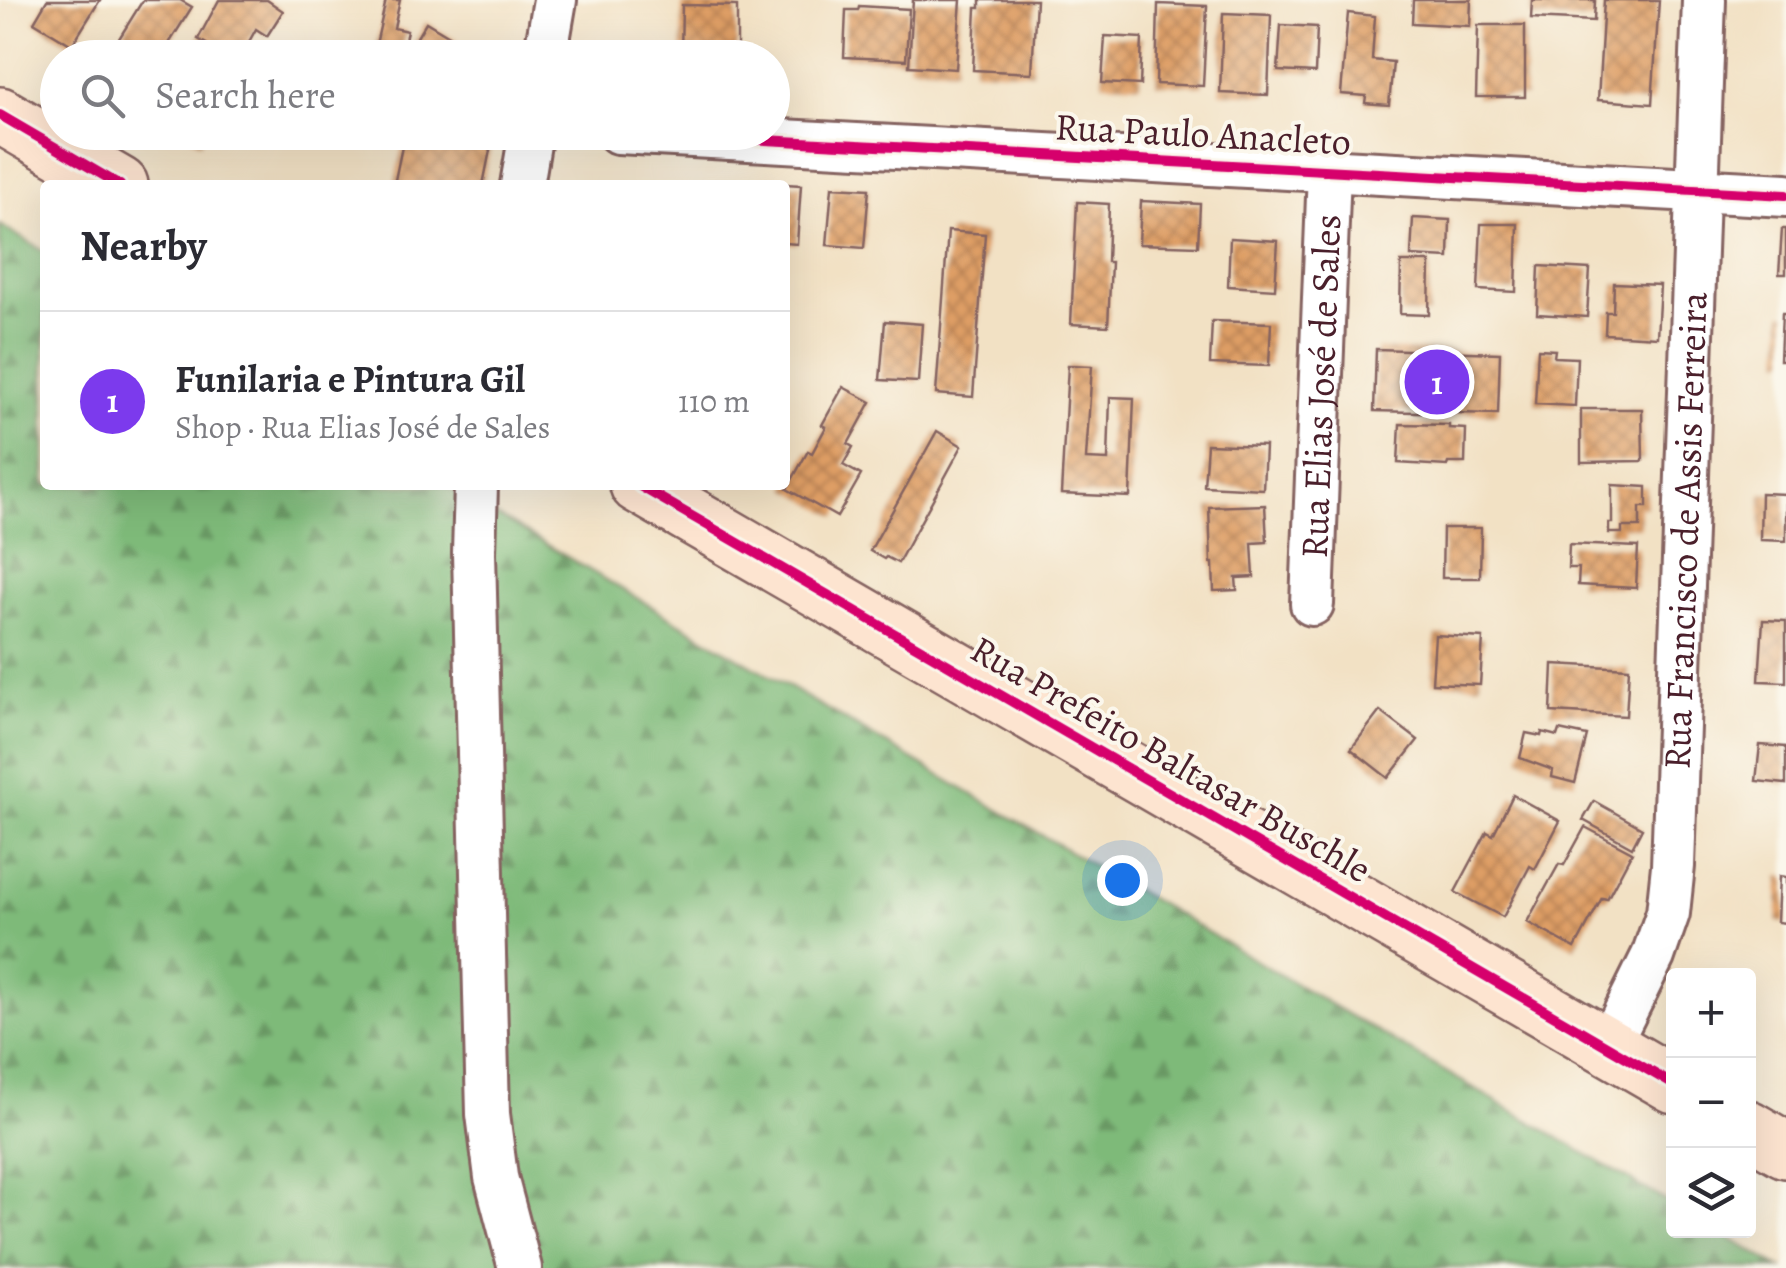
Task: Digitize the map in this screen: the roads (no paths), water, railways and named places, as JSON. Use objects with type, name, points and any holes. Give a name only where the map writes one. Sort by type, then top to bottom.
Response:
[{"type":"main road","points":[[0,116],[40,139]]},
{"type":"main road","points":[[59,150],[111,180]]},
{"type":"main road","name":"Rua Prefeito Baltasar Buschle","points":[[647,490],[1666,1080]]},
{"type":"main road","points":[[1756,1133],[1786,1150]]},
{"type":"street","points":[[548,40],[555,0]]},
{"type":"street","name":"Rua Francisco de Assis Ferreira","points":[[1608,1046],[1654,956],[1668,914],[1673,866],[1704,0]]},
{"type":"street","name":"Rua Paulo Anacleto","points":[[790,141],[1786,195]]},
{"type":"street","points":[[523,180],[528,150]]},
{"type":"street","name":"Rua Elias José de Sales","points":[[1312,604],[1329,171]]},
{"type":"street","points":[[476,490],[474,553],[488,1114],[496,1178],[520,1268]]},
{"type":"place","name":"Funilaria e Pintura Gil","points":[[1437,382]]}]
